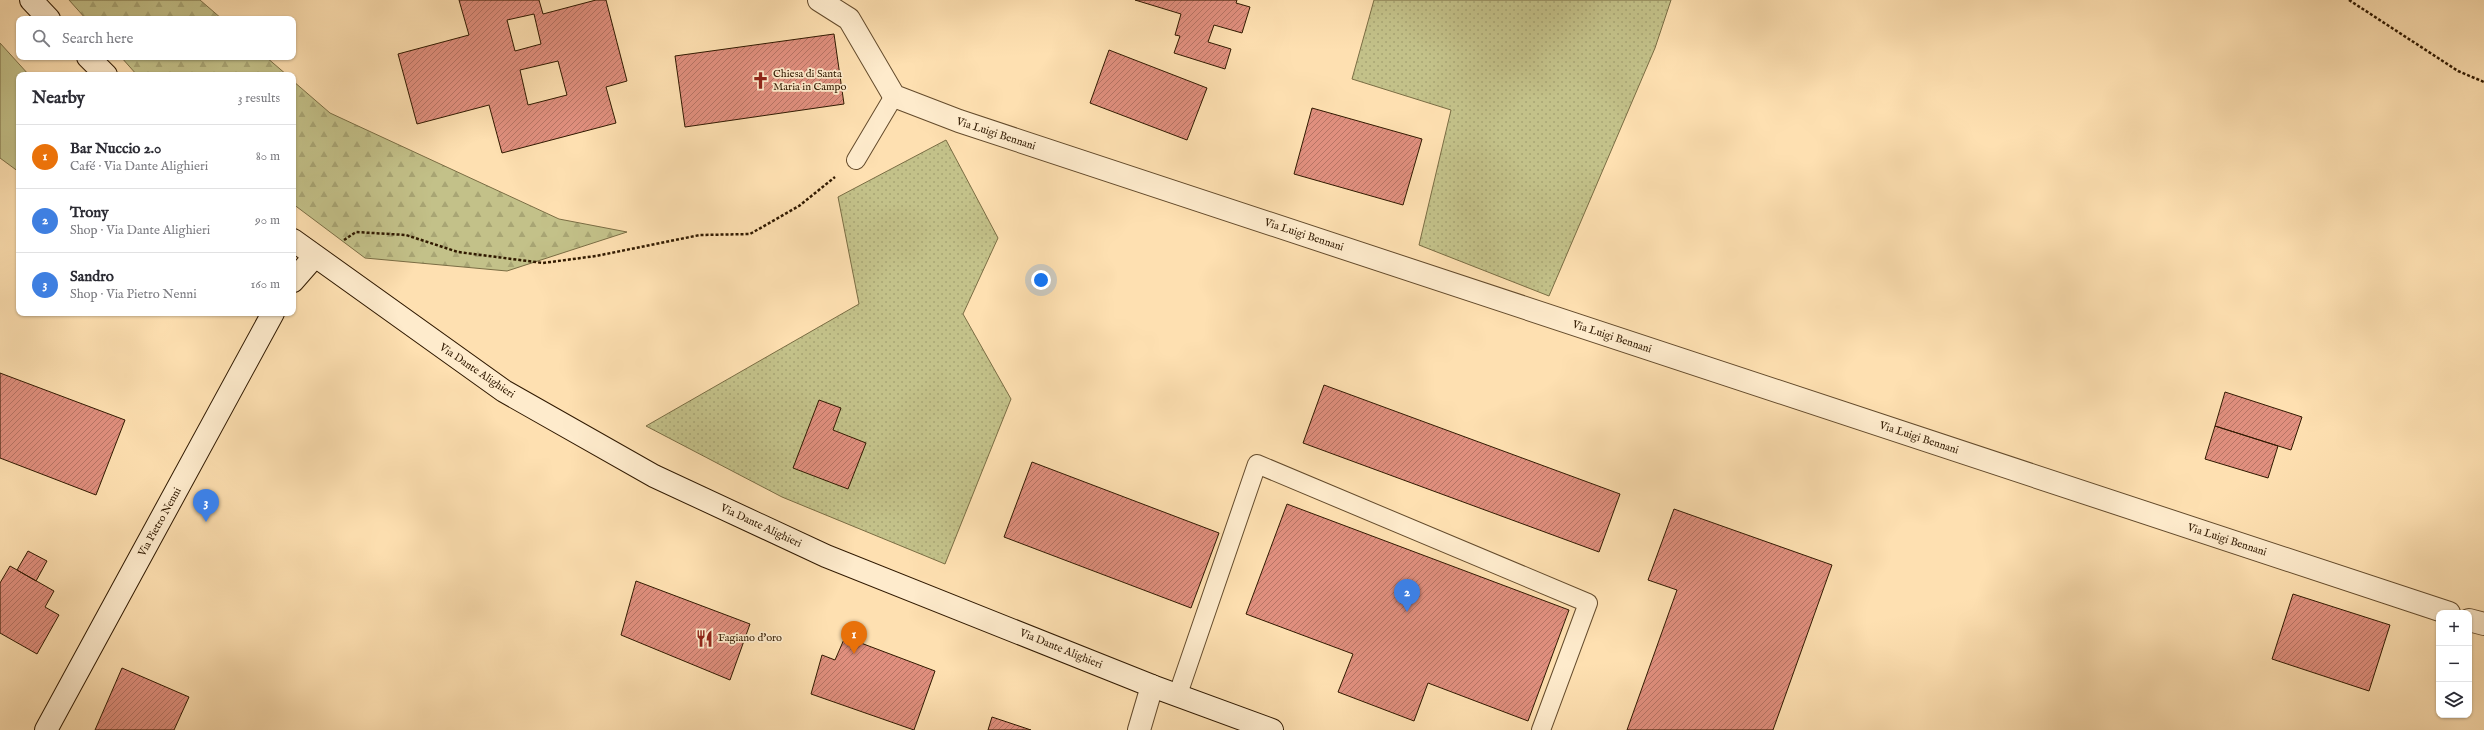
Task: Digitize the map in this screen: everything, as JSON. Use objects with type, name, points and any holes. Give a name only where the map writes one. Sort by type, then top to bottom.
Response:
[{"type":"street","points":[[31,0],[46,16]]},
{"type":"street","points":[[819,0],[849,19],[894,96]]},
{"type":"street","points":[[91,60],[103,72]]},
{"type":"street","name":"Via Luigi Bennani","points":[[894,96],[959,122],[2440,610]]},
{"type":"street","name":"Via Dante Alighieri","points":[[296,242],[314,257],[504,392],[654,476],[826,556],[1152,686],[1178,694],[1272,730]]},
{"type":"street","points":[[296,278],[314,257]]},
{"type":"street","name":"Via Pietro Nenni","points":[[46,730],[271,316]]},
{"type":"street","points":[[2472,621],[2484,624]]},
{"type":"street","points":[[1139,730],[1152,686]]},
{"type":"lane","points":[[856,160],[894,96]]},
{"type":"lane","points":[[1178,694],[1257,464],[1588,604],[1541,730]]},
{"type":"path","points":[[2349,0],[2458,71],[2484,82]]},
{"type":"path","points":[[314,257],[356,232],[406,235],[458,252],[544,263],[596,256],[700,235],[750,234],[798,206],[856,160]]},
{"type":"green space","points":[[69,0],[200,0],[219,16],[83,16]]},
{"type":"green space","points":[[1374,0],[1671,0],[1655,48],[1549,296],[1419,245],[1451,110],[1352,79]]},
{"type":"green space","points":[[0,43],[26,72],[16,72],[16,170],[0,158]]},
{"type":"green space","points":[[124,60],[270,60],[284,72],[134,72]]},
{"type":"green space","points":[[296,84],[330,113],[559,219],[627,232],[507,271],[365,258],[296,206]]},
{"type":"green space","points":[[946,140],[998,238],[963,314],[1011,399],[945,564],[782,497],[646,426],[859,304],[838,197]]},
{"type":"building","points":[[459,0],[539,0],[543,14],[596,0],[606,0],[627,81],[606,87],[616,123],[502,153],[489,105],[417,124],[398,54],[469,35]],"holes":[[[534,14],[541,44],[515,51],[507,20]],[[558,61],[567,95],[528,105],[520,70]]]},
{"type":"building","points":[[1135,0],[1237,0],[1236,3],[1250,7],[1242,33],[1214,25],[1208,42],[1231,49],[1225,69],[1174,53],[1180,36],[1175,35],[1181,14]]},
{"type":"building","name":"Chiesa di Santa Maria in Campo","points":[[834,34],[844,104],[685,127],[675,56]]},
{"type":"building","points":[[1109,50],[1207,88],[1187,140],[1090,103]]},
{"type":"building","points":[[1312,108],[1422,139],[1403,205],[1294,174]]},
{"type":"building","points":[[0,373],[125,420],[96,495],[0,458]]},
{"type":"building","points":[[1324,385],[1620,494],[1599,552],[1303,443]]},
{"type":"building","points":[[2225,392],[2302,417],[2291,450],[2215,426]]},
{"type":"building","points":[[819,400],[841,408],[833,430],[866,443],[848,489],[793,468]]},
{"type":"building","points":[[2215,426],[2278,446],[2268,478],[2205,459]]},
{"type":"building","points":[[1032,462],[1219,533],[1191,608],[1004,537]]},
{"type":"building","points":[[1287,504],[1569,610],[1528,721],[1428,683],[1414,721],[1338,692],[1353,654],[1246,614]]},
{"type":"building","points":[[1674,509],[1832,565],[1773,730],[1627,730],[1677,590],[1648,580]]},
{"type":"building","points":[[28,551],[47,561],[36,581],[17,570]]},
{"type":"building","points":[[10,566],[54,591],[45,607],[59,615],[37,654],[0,633],[0,583]]},
{"type":"building","points":[[636,581],[750,624],[730,680],[621,635]]},
{"type":"building","points":[[2293,594],[2390,625],[2369,691],[2272,659]]},
{"type":"building","points":[[845,637],[935,671],[914,730],[811,694],[822,655],[835,660]]},
{"type":"building","points":[[122,668],[189,697],[174,730],[95,730]]},
{"type":"building","points":[[992,717],[1031,730],[988,730]]},
{"type":"place","name":"Chiesa di Santa Maria in Campo","points":[[760,80]]},
{"type":"place","name":"Sandro","points":[[206,522]]},
{"type":"place","name":"Trony","points":[[1407,612]]},
{"type":"place","name":"Fagiano d'oro","points":[[705,638]]},
{"type":"place","name":"Bar Nuccio 2.0","points":[[854,654]]}]
